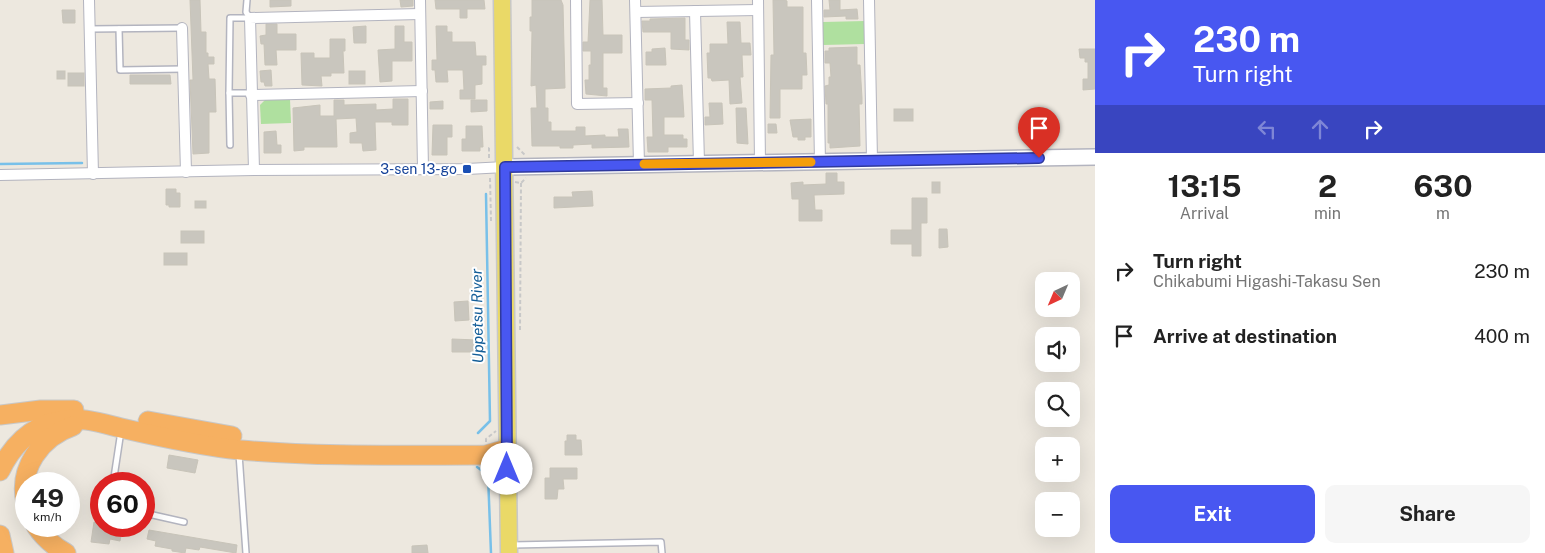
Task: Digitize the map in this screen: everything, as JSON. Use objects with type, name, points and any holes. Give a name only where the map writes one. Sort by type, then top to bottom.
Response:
[{"type":"highway","points":[[0,415],[41,410],[75,410],[182,434],[239,450],[315,454],[486,455],[507,450]]},
{"type":"highway","points":[[0,422],[41,410]]},
{"type":"highway","points":[[0,470],[6,458],[17,444],[33,431],[57,421],[72,419],[94,421],[121,428],[315,445],[486,445],[507,450]]},
{"type":"highway","points":[[26,472],[35,455],[47,440],[60,431],[72,426],[94,421]]},
{"type":"highway","points":[[0,535],[4,553]]},
{"type":"highway","points":[[44,537],[66,553]]},
{"type":"main road","points":[[502,0],[509,549]]},
{"type":"street","points":[[89,0],[92,174]]},
{"type":"street","points":[[420,0],[423,169]]},
{"type":"street","points":[[576,0],[577,104],[638,103]]},
{"type":"street","points":[[635,0],[639,164]]},
{"type":"street","points":[[817,0],[820,162]]},
{"type":"street","points":[[868,0],[872,160]]},
{"type":"street","points":[[636,12],[695,11],[758,5],[760,162]]},
{"type":"street","points":[[695,11],[699,163]]},
{"type":"street","points":[[254,170],[250,18],[420,14]]},
{"type":"street","points":[[182,28],[186,172]]},
{"type":"street","points":[[251,94],[422,90]]},
{"type":"street","points":[[0,175],[1095,157]]},
{"type":"lane","points":[[247,0],[246,12],[250,18]]},
{"type":"lane","points":[[230,145],[230,18],[250,18]]},
{"type":"lane","points":[[90,29],[182,28]]},
{"type":"lane","points":[[120,29],[120,70],[183,69]]},
{"type":"lane","points":[[229,93],[251,94]]},
{"type":"lane","points":[[115,472],[121,428]]},
{"type":"lane","points":[[239,450],[246,553]]},
{"type":"lane","points":[[155,515],[184,522]]},
{"type":"lane","points":[[509,549],[661,542],[662,553]]},
{"type":"green space","points":[[865,21],[865,44],[823,45],[823,22]]},
{"type":"green space","points":[[290,99],[291,123],[261,124],[260,105],[265,100]]},
{"type":"building","points":[[190,0],[200,0],[201,32],[206,32],[206,53],[208,53],[208,57],[214,57],[214,64],[208,64],[209,79],[215,79],[216,112],[209,112],[209,153],[193,154],[190,80],[193,80]]},
{"type":"building","points":[[270,0],[291,0],[291,6],[270,7]]},
{"type":"building","points":[[400,0],[413,0],[413,6],[401,7]]},
{"type":"building","points":[[435,0],[484,0],[485,9],[467,9],[467,18],[460,18],[460,9],[436,9]]},
{"type":"building","points":[[532,0],[561,0],[563,5],[565,88],[545,89],[545,108],[548,108],[548,122],[551,122],[551,131],[576,131],[576,127],[585,127],[585,136],[605,135],[605,137],[619,137],[618,129],[628,129],[629,147],[592,148],[592,144],[573,145],[573,148],[532,146],[531,108],[537,108],[536,85],[531,86],[532,31],[530,31],[530,17],[532,17]]},
{"type":"building","points":[[590,0],[602,0],[603,35],[622,35],[622,53],[603,53],[603,88],[607,88],[607,96],[586,94],[585,80],[589,80],[591,51],[583,51],[583,42],[588,42]]},
{"type":"building","points":[[773,0],[787,1],[787,7],[803,7],[803,53],[806,53],[807,75],[802,75],[802,89],[780,89],[780,118],[770,118],[771,55],[774,55]]},
{"type":"building","points":[[829,0],[840,0],[840,10],[857,9],[858,19],[846,19],[846,16],[824,17],[824,10],[830,10]]},
{"type":"building","points":[[62,10],[75,10],[75,23],[63,23]]},
{"type":"building","points":[[685,18],[685,40],[689,40],[689,50],[671,49],[671,32],[643,32],[642,21]]},
{"type":"building","points":[[727,22],[740,22],[741,43],[750,43],[751,55],[742,55],[743,77],[740,77],[742,103],[730,104],[729,80],[712,81],[711,78],[708,78],[707,53],[710,53],[710,44],[728,44]]},
{"type":"building","points":[[266,24],[277,24],[277,34],[296,34],[296,50],[276,50],[277,65],[265,65],[264,44],[261,44],[260,36],[266,35]]},
{"type":"building","points":[[366,26],[366,43],[354,43],[353,27]]},
{"type":"building","points":[[395,26],[404,26],[404,42],[412,42],[412,61],[392,61],[392,81],[380,82],[378,50],[395,49]]},
{"type":"building","points":[[436,26],[447,26],[447,32],[452,32],[452,42],[475,42],[476,56],[486,56],[486,65],[482,65],[482,84],[475,85],[475,99],[460,99],[460,90],[464,90],[463,70],[447,70],[448,82],[436,82],[435,70],[432,70],[432,60],[437,60]]},
{"type":"building","points":[[330,39],[345,39],[345,51],[343,51],[344,73],[331,73],[331,76],[321,76],[322,86],[302,85],[301,53],[314,53],[314,58],[330,58]]},
{"type":"building","points":[[857,47],[857,65],[860,65],[862,98],[862,104],[859,104],[860,146],[830,148],[830,143],[828,143],[828,104],[826,104],[825,86],[829,85],[829,77],[831,77],[830,63],[825,63],[825,51],[829,51],[829,48]]},
{"type":"building","points":[[665,48],[666,65],[646,65],[646,52],[652,52],[652,49]]},
{"type":"building","points":[[1079,49],[1095,49],[1095,89],[1083,90],[1083,79],[1088,79],[1088,62],[1085,62],[1085,58],[1080,58]]},
{"type":"building","points":[[271,70],[272,86],[265,86],[264,82],[261,82],[260,71]]},
{"type":"building","points":[[57,71],[65,71],[65,79],[57,79]]},
{"type":"building","points":[[349,71],[365,71],[365,84],[349,84]]},
{"type":"building","points":[[68,73],[84,73],[84,86],[68,86]]},
{"type":"building","points":[[130,75],[170,75],[171,84],[130,84]]},
{"type":"building","points":[[682,85],[684,117],[664,117],[664,135],[683,135],[683,139],[687,139],[687,147],[668,147],[668,152],[648,152],[647,137],[653,137],[652,100],[645,100],[645,89],[671,88],[671,86]]},
{"type":"building","points":[[393,99],[408,99],[408,125],[392,125],[392,122],[375,122],[376,150],[363,151],[362,143],[350,143],[350,133],[357,132],[356,118],[336,119],[337,147],[304,147],[304,150],[294,151],[293,108],[320,105],[320,116],[334,116],[334,100],[344,100],[344,105],[376,104],[376,110],[393,109]]},
{"type":"building","points":[[471,100],[487,100],[487,111],[471,112]]},
{"type":"building","points":[[443,101],[443,109],[430,109],[430,102]]},
{"type":"building","points":[[709,103],[722,103],[723,124],[705,125],[705,117],[710,117]]},
{"type":"building","points":[[736,108],[746,108],[748,144],[737,143]]},
{"type":"building","points":[[894,109],[913,109],[913,121],[894,121]]},
{"type":"building","points":[[811,119],[811,137],[805,137],[805,140],[798,140],[798,137],[793,137],[790,120]]},
{"type":"building","points":[[768,124],[776,124],[777,133],[768,133]]},
{"type":"building","points":[[433,125],[452,125],[452,137],[447,137],[447,155],[432,155]]},
{"type":"building","points":[[466,126],[482,126],[483,147],[480,147],[480,151],[462,151],[462,139],[466,139]]},
{"type":"building","points":[[276,131],[277,145],[281,145],[281,153],[264,153],[264,132]]},
{"type":"building","points":[[826,173],[837,173],[837,182],[844,182],[844,194],[814,195],[815,210],[822,210],[822,221],[799,221],[799,199],[792,199],[791,183],[803,182],[803,185],[826,184]]},
{"type":"building","points":[[932,182],[940,182],[940,193],[932,193]]},
{"type":"building","points":[[166,189],[176,189],[176,193],[180,193],[180,207],[169,207],[169,205],[166,205]]},
{"type":"building","points":[[592,191],[593,206],[554,208],[554,197],[573,197],[572,192]]},
{"type":"building","points":[[912,198],[927,198],[927,223],[921,223],[921,256],[912,256],[912,244],[891,244],[891,230],[912,230]]},
{"type":"building","points":[[195,201],[206,201],[206,208],[195,208]]},
{"type":"building","points":[[939,229],[947,229],[948,247],[939,248]]},
{"type":"building","points":[[181,231],[204,231],[204,243],[181,243]]},
{"type":"building","points":[[164,253],[187,253],[187,265],[164,265]]},
{"type":"building","points":[[468,301],[469,320],[455,321],[454,302]]},
{"type":"building","points":[[452,339],[477,340],[476,352],[452,352]]},
{"type":"building","points":[[567,435],[576,435],[576,440],[581,440],[582,455],[565,455]]},
{"type":"building","points":[[169,455],[198,460],[195,473],[167,468]]},
{"type":"building","points":[[550,468],[577,468],[577,479],[563,479],[564,489],[558,489],[557,499],[545,499],[545,478],[550,478]]},
{"type":"building","points":[[155,531],[237,545],[236,553],[200,547],[199,550],[186,548],[185,553],[155,546],[156,541],[147,539],[147,537],[155,537]]},
{"type":"building","points":[[92,537],[121,537],[120,541],[110,539],[109,544],[91,542]]},
{"type":"building","points":[[427,545],[428,553],[412,553],[412,546]]},
{"type":"waterway","name":"Uppetsu River","points":[[0,164],[82,163]]},
{"type":"waterway","name":"Uppetsu River","points":[[478,433],[490,421],[486,194]]},
{"type":"waterway","name":"Uppetsu River","points":[[477,467],[488,475],[491,553]]},
{"type":"slow traffic","points":[[644,164],[811,162]]},
{"type":"place","name":"3-sen 13-go","points":[[467,169]]},
{"type":"route","points":[[507,469],[505,167],[1039,158]]}]
